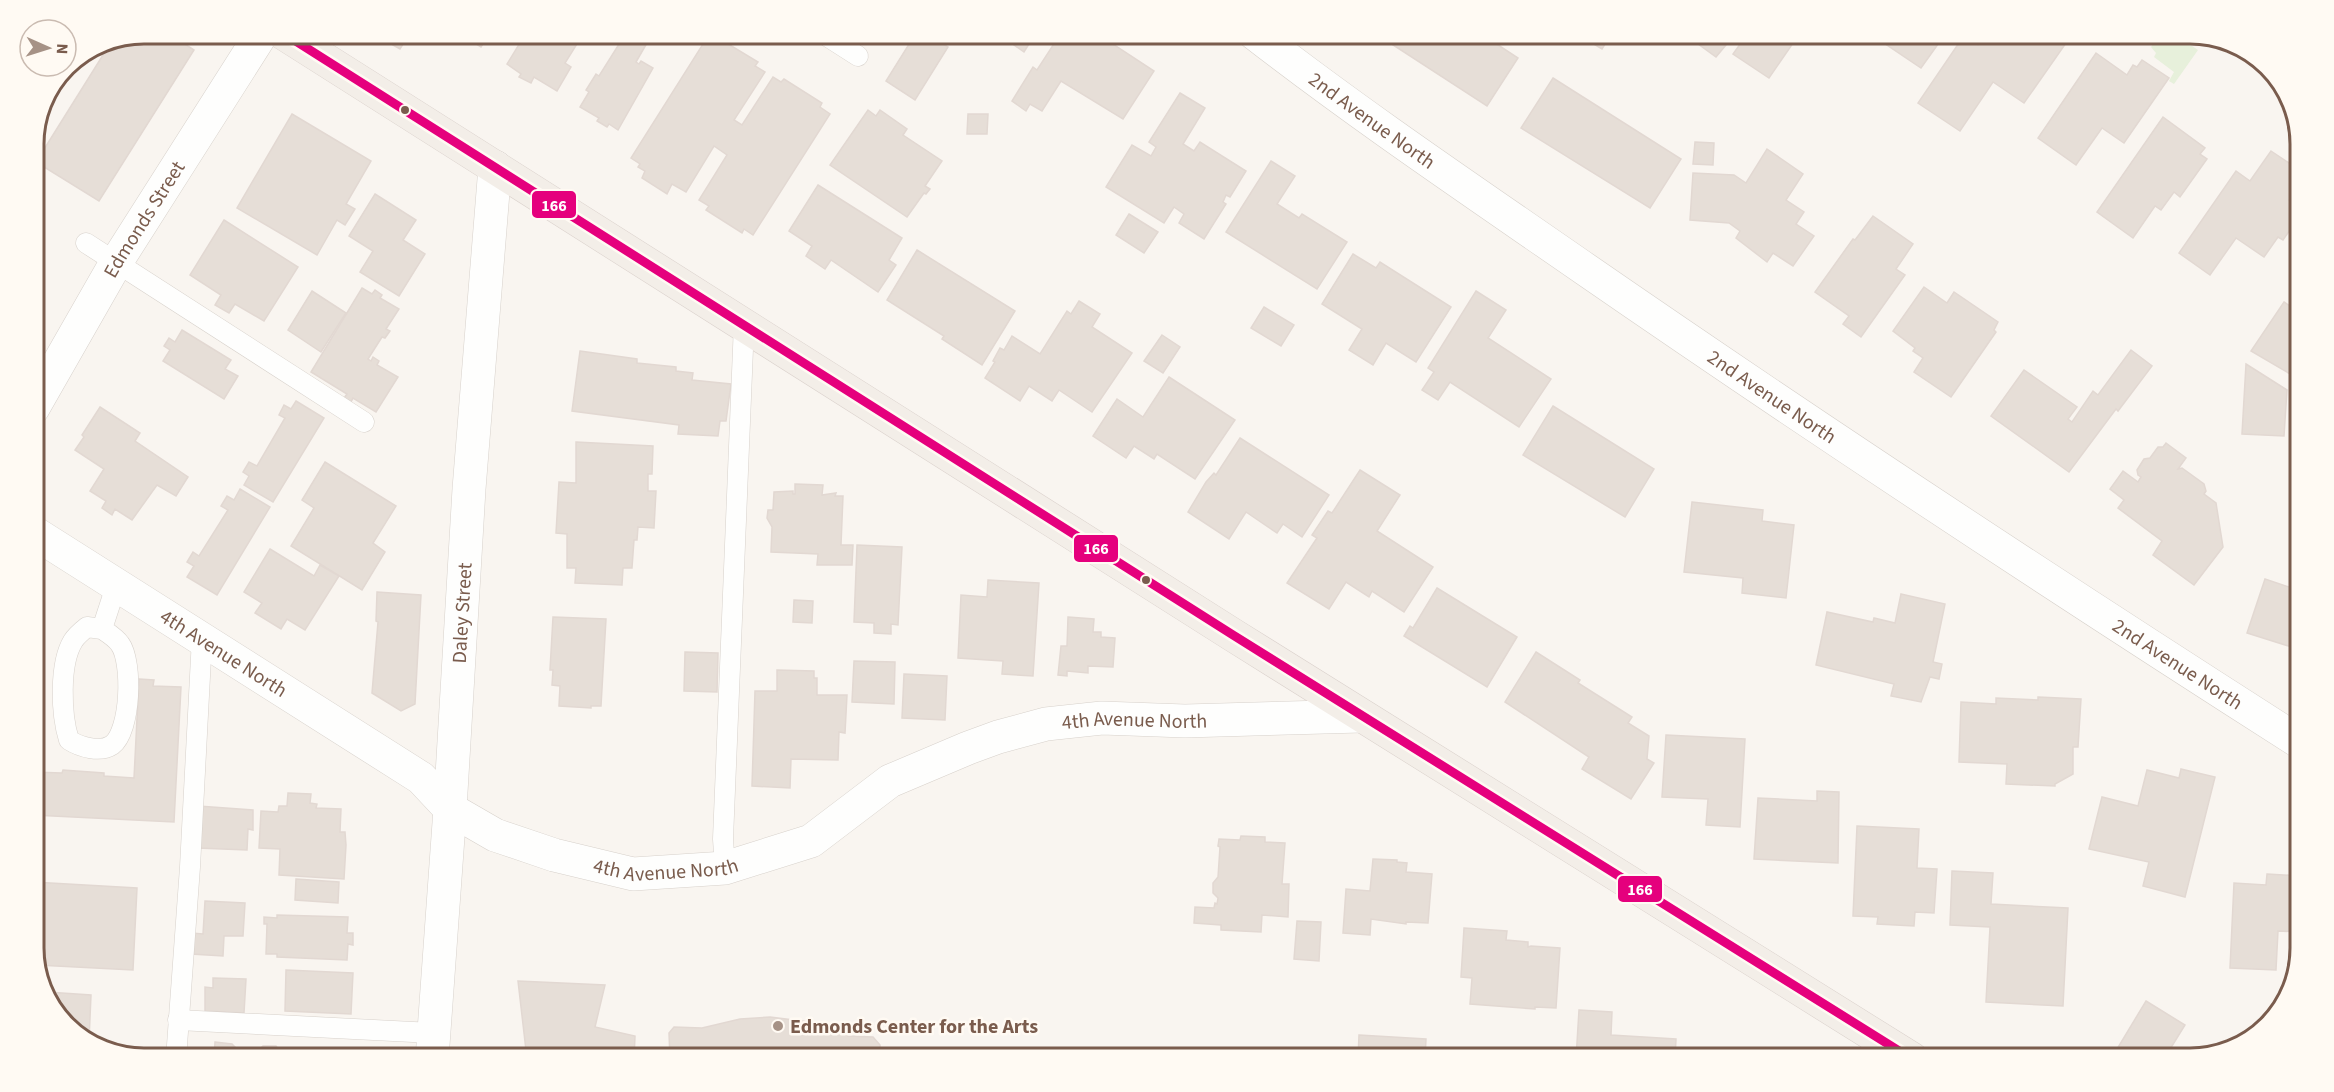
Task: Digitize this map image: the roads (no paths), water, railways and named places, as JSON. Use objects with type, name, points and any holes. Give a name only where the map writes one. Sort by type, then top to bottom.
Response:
[{"type":"main road","points":[[300,44],[1361,716],[1894,1048]]},
{"type":"street","name":"Edmonds Street","points":[[44,389],[117,261],[255,44]]},
{"type":"street","name":"2nd Avenue North","points":[[1268,44],[1329,92],[1775,400],[2072,597],[2290,737]]},
{"type":"street","name":"Daley Street","points":[[432,1046],[450,809],[469,489],[495,167]]},
{"type":"street","name":"4th Avenue North","points":[[44,539],[421,778],[450,809],[495,835],[554,855],[633,874],[724,868],[811,841],[890,781],[998,737],[1046,724],[1102,718],[1185,721],[1361,716]]},
{"type":"lane","points":[[839,44],[858,56]]},
{"type":"lane","points":[[86,243],[364,422]]},
{"type":"lane","points":[[724,868],[723,839],[744,324]]},
{"type":"lane","points":[[102,629],[117,583]]},
{"type":"lane","points":[[87,627],[102,629],[120,643],[128,660],[128,696],[123,726],[114,744],[105,748],[88,748],[69,740],[65,729],[64,674],[73,641],[87,627]]},
{"type":"lane","points":[[177,1048],[190,867],[202,638]]},
{"type":"lane","points":[[178,1020],[432,1046]]},
{"type":"place","name":"Edmonds Center for the Arts","points":[[778,1026]]}]
